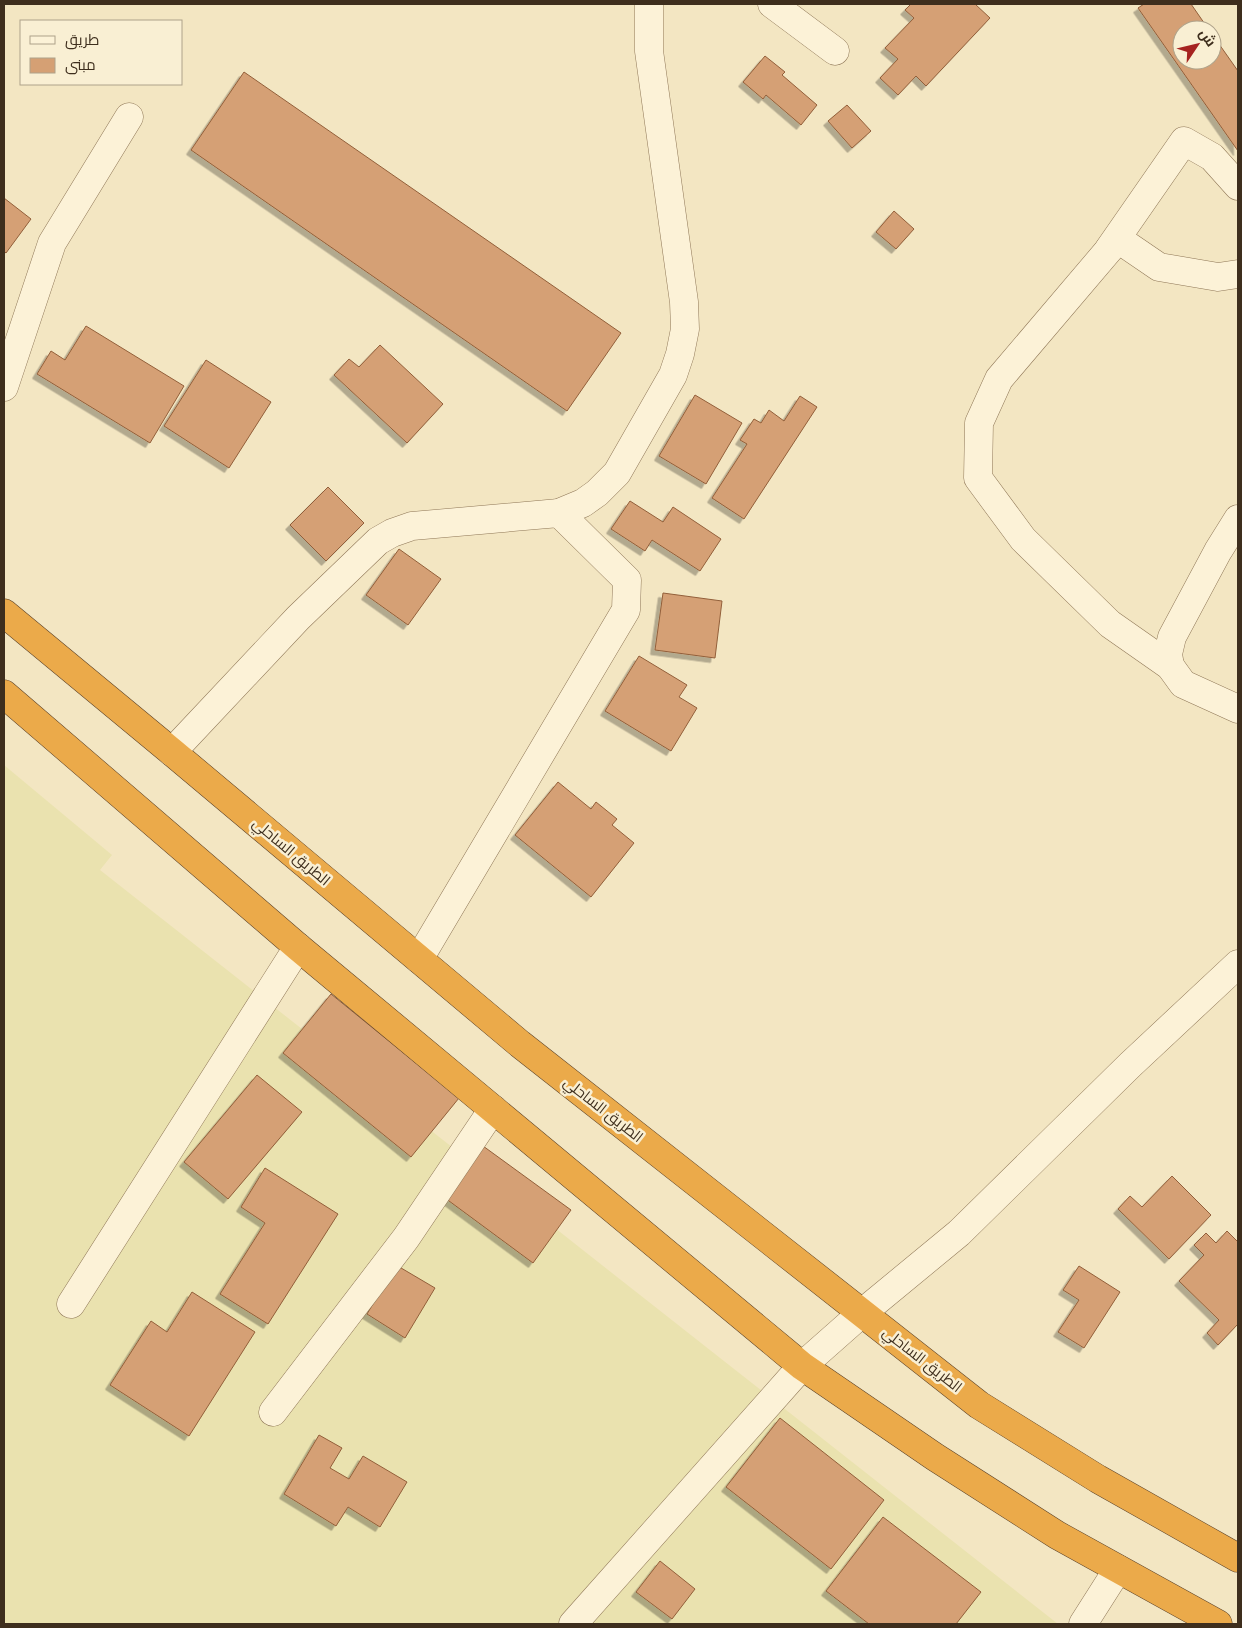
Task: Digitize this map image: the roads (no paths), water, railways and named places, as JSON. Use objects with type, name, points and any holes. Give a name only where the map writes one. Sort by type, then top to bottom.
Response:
[{"type":"highway","name":"الطريق الساحلي","points":[[4,612],[520,1044],[979,1405],[1098,1478],[1238,1558]]},
{"type":"highway","points":[[4,694],[298,947],[802,1366],[1057,1535],[1218,1624]]},
{"type":"street","points":[[172,752],[298,618],[378,542],[392,532],[412,526],[560,513],[582,503],[597,493],[617,473],[673,375],[685,329],[684,302],[649,51],[649,4]]},
{"type":"street","points":[[772,4],[835,51]]},
{"type":"street","points":[[4,387],[52,243],[129,117]]},
{"type":"street","points":[[1109,249],[1184,141],[1212,157],[1238,186]]},
{"type":"street","points":[[1238,274],[1218,277],[1159,267],[1118,239],[998,379],[979,424],[978,478],[1023,539],[1110,624],[1170,666],[1183,684],[1238,709]]},
{"type":"street","points":[[419,959],[626,610],[627,580],[560,513]]},
{"type":"street","points":[[1170,666],[1168,654],[1172,637],[1218,551],[1238,519]]},
{"type":"street","points":[[70,1304],[298,947]]},
{"type":"street","points":[[573,1624],[802,1366],[862,1313],[959,1233],[1130,1065],[1238,964]]},
{"type":"street","points":[[273,1412],[406,1238],[493,1109]]},
{"type":"street","points":[[1083,1624],[1118,1569]]}]
